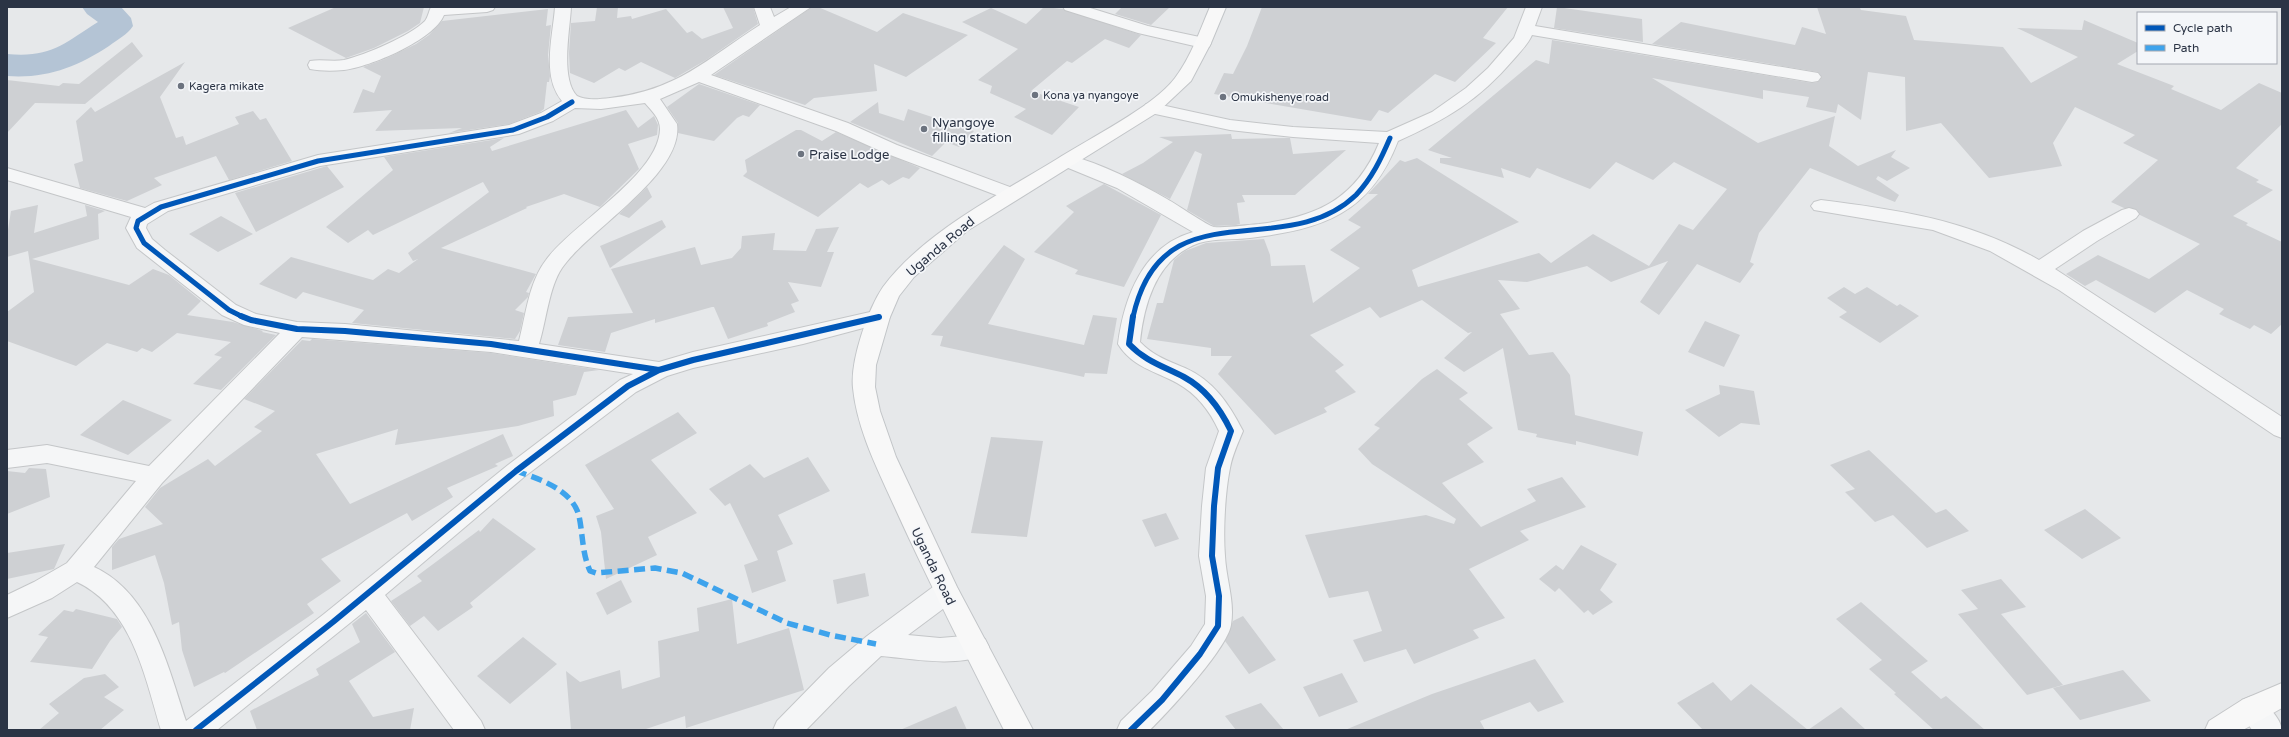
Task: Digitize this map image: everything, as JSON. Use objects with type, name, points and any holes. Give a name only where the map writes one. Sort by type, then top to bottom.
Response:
[{"type":"main road","name":"Uganda Road","points":[[1019,730],[946,592],[884,457],[868,411],[864,387],[865,365],[878,317],[890,293],[907,272],[960,227],[1152,108],[1182,81],[1203,43],[1218,7]]},
{"type":"main road","points":[[2219,730],[2252,709],[2282,695]]},
{"type":"street","points":[[316,65],[344,65],[376,55],[420,32],[433,22],[438,9],[487,7]]},
{"type":"street","points":[[563,7],[560,75],[563,91],[572,102],[584,105],[648,96],[679,86],[698,76],[769,26],[802,7]]},
{"type":"street","points":[[762,7],[769,26]]},
{"type":"street","points":[[1071,7],[1144,30],[1203,43]]},
{"type":"street","points":[[1152,108],[1230,125],[1300,133],[1390,138],[1438,116],[1472,92],[1522,39],[1534,7]]},
{"type":"street","points":[[1526,29],[1594,42],[1718,60],[1812,77]]},
{"type":"street","points":[[698,76],[842,127],[891,149],[1011,194]]},
{"type":"street","points":[[527,349],[552,266],[565,249],[648,173],[667,142],[669,127],[660,110],[648,96]]},
{"type":"street","points":[[572,102],[547,117],[513,130],[451,142],[318,161],[161,207],[145,215],[138,221],[136,228],[144,243],[229,310],[251,320],[297,329],[345,331],[527,349],[659,370]]},
{"type":"street","points":[[1131,730],[1162,700],[1191,665],[1218,626],[1219,596],[1212,556],[1214,506],[1218,468],[1231,431],[1218,405],[1195,383],[1147,362],[1129,344],[1130,325],[1146,279],[1166,252],[1177,246],[1210,234],[1276,228],[1322,216],[1342,206],[1352,200],[1373,173],[1387,150],[1390,138]]},
{"type":"street","points":[[1068,161],[1116,179],[1144,193],[1210,234]]},
{"type":"street","points":[[7,174],[145,215]]},
{"type":"street","points":[[1821,206],[1904,218],[1950,228],[2001,249],[2039,270],[2282,429]]},
{"type":"street","points":[[2039,270],[2090,236],[2129,214]]},
{"type":"street","points":[[196,730],[580,421],[628,386],[659,370],[693,360],[803,336],[878,317]]},
{"type":"street","points":[[7,607],[43,590],[76,570],[154,476],[297,329]]},
{"type":"street","points":[[7,459],[47,454],[154,476]]},
{"type":"street","points":[[76,570],[104,586],[119,600],[136,625],[176,730]]},
{"type":"street","points":[[368,592],[423,668],[471,730]]},
{"type":"street","points":[[787,730],[839,677],[876,644],[946,592]]},
{"type":"street","points":[[876,644],[940,650],[976,647]]},
{"type":"street","points":[[2252,709],[2269,730]]},
{"type":"building","points":[[336,7],[424,7],[420,23],[408,31],[374,48],[346,58],[288,28]]},
{"type":"building","points":[[597,7],[618,7],[617,18],[631,16],[632,19],[666,9],[687,33],[692,31],[702,39],[733,28],[723,7],[753,7],[758,24],[706,60],[675,78],[641,62],[625,71],[619,68],[594,83],[570,73],[569,53],[571,23],[595,21]]},
{"type":"building","points":[[812,7],[818,7],[877,32],[903,13],[968,35],[906,77],[874,64],[877,91],[814,98],[805,105],[714,75]]},
{"type":"building","points":[[1044,7],[1063,9],[1141,35],[1129,48],[1105,39],[1072,63],[1067,61],[1031,91],[1079,107],[1052,135],[1014,117],[1026,109],[990,93],[992,86],[978,80],[1018,49],[962,22],[991,8],[1026,24]]},
{"type":"building","points":[[1122,7],[1170,7],[1151,25],[1115,14]]},
{"type":"building","points":[[1262,7],[1508,7],[1483,38],[1496,43],[1455,82],[1435,74],[1388,113],[1379,110],[1371,121],[1214,94],[1224,73],[1233,74],[1247,46]]},
{"type":"building","points":[[1557,7],[1642,19],[1643,42],[1554,28]]},
{"type":"building","points":[[1817,7],[1853,7],[1860,8],[1861,10],[1906,16],[1914,40],[2003,47],[2031,83],[2078,57],[2017,28],[2082,30],[2084,20],[2137,43],[2137,52],[2117,64],[2174,86],[2171,89],[2221,110],[2259,83],[2282,93],[2282,124],[2236,168],[2259,180],[2256,182],[2273,190],[2233,216],[2248,223],[2246,225],[2282,242],[2282,324],[2271,334],[2254,325],[2250,329],[2219,314],[2224,309],[2187,290],[2155,313],[2096,280],[2085,286],[2066,274],[2098,255],[2149,279],[2200,244],[2140,215],[2136,209],[2124,208],[2111,202],[2158,160],[2123,143],[2135,135],[2075,107],[2053,143],[2062,166],[1989,178],[1941,123],[1906,131],[1905,77],[1868,72],[1861,120],[1838,104],[1836,113],[1806,107],[1809,97],[1763,90],[1763,99],[1652,78],[1758,143],[1835,116],[1829,146],[1858,166],[1896,150],[1891,157],[1910,168],[1887,181],[1878,176],[1876,179],[1899,195],[1895,202],[1810,168],[1759,233],[1750,262],[1754,264],[1740,283],[1697,264],[1659,315],[1640,302],[1668,261],[1611,282],[1587,266],[1527,282],[1498,280],[1520,309],[1500,314],[1529,355],[1553,352],[1570,375],[1575,415],[1643,432],[1638,456],[1576,441],[1576,445],[1536,437],[1537,434],[1518,430],[1503,348],[1464,372],[1444,358],[1472,332],[1468,333],[1422,300],[1380,318],[1370,307],[1310,335],[1344,365],[1335,371],[1356,392],[1324,408],[1327,412],[1275,435],[1218,374],[1232,356],[1211,356],[1211,348],[1147,339],[1157,303],[1163,303],[1174,260],[1185,251],[1206,243],[1264,239],[1270,255],[1271,266],[1305,265],[1313,303],[1360,268],[1330,250],[1361,227],[1348,220],[1378,194],[1368,194],[1400,160],[1405,162],[1417,158],[1519,222],[1412,270],[1418,287],[1539,253],[1551,263],[1593,234],[1649,266],[1679,224],[1693,230],[1727,189],[1674,162],[1653,180],[1616,162],[1590,189],[1537,168],[1530,178],[1501,168],[1504,178],[1440,163],[1440,158],[1452,158],[1428,150],[1536,60],[1549,64],[1552,40],[1812,83],[1818,82],[1822,77],[1818,72],[1652,44],[1681,22],[1795,45],[1802,27],[1826,34]]},
{"type":"building","points":[[548,9],[546,26],[551,25],[548,55],[550,76],[549,82],[547,82],[544,109],[540,112],[509,124],[449,133],[462,128],[375,131],[392,110],[353,113],[363,89],[374,93],[381,76],[363,67],[385,59],[416,44],[429,35],[442,21]]},
{"type":"building","points":[[132,42],[143,56],[85,104],[35,103],[7,133],[7,80],[59,86],[63,83],[79,84]]},
{"type":"building","points":[[185,62],[160,97],[176,138],[183,136],[186,145],[239,124],[235,117],[253,111],[260,120],[266,118],[292,161],[229,180],[216,156],[154,178],[162,185],[127,201],[80,188],[74,164],[83,161],[76,121],[91,107],[95,112]]},
{"type":"building","points":[[699,84],[760,105],[749,117],[743,115],[737,118],[714,141],[678,133],[678,123],[667,107]]},
{"type":"building","points":[[878,102],[879,113],[904,121],[908,109],[974,131],[959,147],[946,142],[932,156],[850,122]]},
{"type":"building","points":[[626,110],[638,128],[654,116],[658,125],[657,135],[628,144],[639,169],[600,207],[564,194],[526,207],[527,208],[441,248],[536,274],[526,292],[529,293],[528,297],[515,310],[524,313],[520,331],[515,339],[352,323],[364,310],[303,292],[296,299],[259,284],[291,257],[373,280],[388,269],[399,273],[418,259],[413,261],[408,253],[489,192],[483,182],[373,235],[368,230],[348,243],[326,227],[393,170],[384,157],[504,138],[490,147],[492,151]]},
{"type":"building","points":[[796,130],[801,130],[822,141],[836,132],[920,168],[909,179],[903,177],[889,185],[882,180],[868,188],[860,183],[818,217],[743,176],[747,172],[745,160]]},
{"type":"building","points":[[1231,134],[1232,139],[1290,138],[1293,154],[1346,150],[1295,195],[1242,195],[1245,202],[1237,203],[1240,224],[1236,225],[1214,226],[1187,210],[1202,154],[1195,151],[1170,199],[1122,174],[1143,163],[1173,142],[1159,137]]},
{"type":"building","points":[[327,166],[344,187],[256,232],[235,193]]},
{"type":"building","points":[[1104,184],[1161,215],[1124,287],[1075,274],[1078,270],[1034,252],[1074,212],[1066,206]]},
{"type":"building","points":[[647,187],[652,197],[629,218],[619,214]]},
{"type":"building","points":[[38,205],[34,233],[87,216],[85,205],[105,211],[98,214],[99,239],[32,259],[129,285],[153,269],[169,275],[201,301],[187,315],[233,322],[276,335],[221,390],[193,384],[222,357],[214,355],[231,342],[177,333],[152,352],[142,348],[137,352],[107,343],[76,366],[7,341],[7,312],[34,292],[28,251],[7,257],[7,236],[11,211]]},
{"type":"building","points":[[221,216],[253,234],[218,252],[189,234]]},
{"type":"building","points":[[662,220],[666,227],[610,268],[600,246]]},
{"type":"building","points":[[839,227],[827,252],[834,252],[821,287],[788,282],[799,301],[791,304],[795,312],[767,323],[768,326],[728,339],[714,307],[712,307],[655,323],[655,319],[611,333],[605,352],[558,345],[568,317],[633,313],[611,269],[695,247],[701,265],[732,258],[741,248],[742,236],[775,233],[773,250],[806,251],[816,229]]},
{"type":"building","points":[[1004,245],[1025,259],[988,324],[1084,345],[1093,315],[1117,318],[1107,374],[1085,373],[1084,377],[940,346],[943,336],[931,335]]},
{"type":"building","points":[[1844,287],[1855,294],[1867,287],[1897,306],[1900,304],[1919,316],[1880,343],[1839,317],[1847,312],[1827,298]]},
{"type":"building","points":[[1705,321],[1740,335],[1724,367],[1688,352]]},
{"type":"building","points":[[312,339],[491,353],[599,370],[584,372],[576,395],[553,401],[554,416],[518,426],[395,445],[398,429],[316,454],[350,504],[503,434],[513,456],[495,464],[498,466],[447,488],[453,497],[412,521],[407,513],[321,559],[341,581],[307,604],[314,613],[225,673],[224,672],[194,687],[182,650],[179,622],[172,625],[164,583],[155,555],[112,570],[112,547],[119,539],[163,524],[145,507],[160,488],[208,459],[215,466],[262,431],[254,427],[275,411],[244,399],[302,340],[310,341]]},
{"type":"building","points":[[1437,369],[1468,393],[1459,399],[1493,428],[1467,444],[1484,462],[1442,483],[1481,527],[1536,501],[1527,489],[1562,477],[1586,507],[1520,531],[1529,540],[1469,569],[1505,618],[1473,630],[1479,638],[1414,664],[1406,649],[1364,662],[1353,640],[1382,631],[1368,591],[1329,598],[1305,535],[1426,515],[1454,524],[1456,519],[1372,464],[1358,449],[1380,428],[1374,425],[1422,379]]},
{"type":"building","points":[[1719,385],[1754,391],[1760,425],[1741,423],[1719,437],[1685,410],[1720,394]]},
{"type":"building","points":[[123,400],[172,420],[128,455],[80,435]]},
{"type":"building","points":[[678,412],[697,433],[651,460],[697,513],[648,537],[657,555],[606,579],[601,532],[596,516],[614,509],[585,465]]},
{"type":"building","points":[[991,437],[1043,441],[1027,537],[971,533]]},
{"type":"building","points":[[1869,450],[1936,513],[1946,509],[1969,531],[1927,548],[1893,515],[1875,522],[1845,492],[1855,489],[1830,465]]},
{"type":"building","points":[[808,457],[830,491],[778,515],[793,544],[777,551],[786,581],[752,593],[744,565],[758,560],[730,503],[725,506],[709,489],[750,464],[764,478]]},
{"type":"building","points":[[29,468],[46,469],[50,497],[7,514],[7,471],[25,473]]},
{"type":"building","points":[[2085,509],[2121,538],[2082,559],[2044,530]]},
{"type":"building","points":[[1166,513],[1179,539],[1155,547],[1142,520]]},
{"type":"building","points":[[493,518],[536,549],[470,603],[473,607],[438,631],[424,616],[410,626],[391,601],[422,581],[417,576],[479,530],[480,532]]},
{"type":"building","points":[[65,544],[54,569],[7,579],[7,553]]},
{"type":"building","points":[[1581,545],[1617,564],[1600,590],[1613,602],[1593,615],[1588,610],[1584,613],[1559,588],[1555,592],[1539,579],[1556,565],[1563,570]]},
{"type":"building","points":[[865,573],[869,596],[837,604],[833,580]]},
{"type":"building","points":[[2001,579],[2026,607],[2001,614],[2063,685],[2027,695],[1958,614],[1978,609],[1961,590]]},
{"type":"building","points":[[621,580],[632,602],[607,615],[596,593]]},
{"type":"building","points":[[732,599],[737,644],[789,628],[804,690],[686,728],[685,716],[643,730],[571,730],[566,671],[580,682],[620,670],[622,689],[660,677],[658,641],[699,631],[697,608]]},
{"type":"building","points":[[1861,602],[1928,661],[1911,672],[1941,699],[1946,696],[1985,730],[1934,730],[1869,669],[1882,660],[1836,619]]},
{"type":"building","points":[[76,609],[117,619],[122,627],[110,641],[92,669],[30,662],[48,637],[38,635],[64,610],[73,612]]},
{"type":"building","points":[[366,613],[395,652],[349,681],[373,717],[414,708],[410,730],[257,730],[250,711],[319,675],[316,669],[360,642],[352,624]]},
{"type":"building","points":[[1243,616],[1276,660],[1249,674],[1225,641],[1233,621]]},
{"type":"building","points":[[523,637],[557,664],[510,704],[477,676]]},
{"type":"building","points":[[1535,659],[1564,702],[1538,712],[1530,702],[1480,721],[1485,730],[1345,730],[1432,694]]},
{"type":"building","points":[[2123,670],[2151,701],[2080,720],[2053,688]]},
{"type":"building","points":[[1342,673],[1358,702],[1319,717],[1303,687]]},
{"type":"building","points":[[105,674],[119,687],[104,697],[124,710],[100,730],[39,730],[59,713],[49,704],[84,678]]},
{"type":"building","points":[[1713,682],[1731,701],[1751,684],[1808,730],[1703,730],[1677,703]]},
{"type":"building","points":[[1261,703],[1284,730],[1236,730],[1225,716]]},
{"type":"building","points":[[956,706],[967,730],[900,730]]},
{"type":"building","points":[[1841,707],[1866,730],[1808,730]]},
{"type":"waterway","points":[[7,65],[24,66],[53,62],[77,51],[116,26],[114,18],[99,7]]},
{"type":"marked path","points":[[516,471],[534,477],[554,487],[563,493],[576,508],[579,517],[583,551],[590,571],[596,573],[627,569],[655,568],[682,573],[787,623],[830,635],[876,644]]},
{"type":"cycle path","points":[[572,102],[547,117],[513,130],[318,161],[161,207],[138,221],[136,228],[144,243],[158,255],[229,310],[251,320],[297,329],[345,331],[491,344],[659,370]]},
{"type":"cycle path","points":[[1131,730],[1162,700],[1200,654],[1218,626],[1219,596],[1212,556],[1214,506],[1218,468],[1231,431],[1216,404],[1206,393],[1185,377],[1144,358],[1129,344],[1131,325],[1141,290],[1150,274],[1161,260],[1175,248],[1191,239],[1215,233],[1252,231],[1298,224],[1319,217],[1338,208],[1355,196],[1369,180],[1381,161],[1390,138]]},
{"type":"cycle path","points":[[196,730],[333,622],[516,471],[628,386],[659,370],[693,360],[803,336],[879,317]]},
{"type":"place","name":"Kagera mikate","points":[[181,86]]},
{"type":"place","name":"Kona ya nyangoye","points":[[1035,95]]},
{"type":"place","name":"Omukishenye road","points":[[1223,97]]},
{"type":"place","name":"Nyangoye filling station","points":[[924,129]]},
{"type":"place","name":"Praise Lodge","points":[[801,154]]}]
